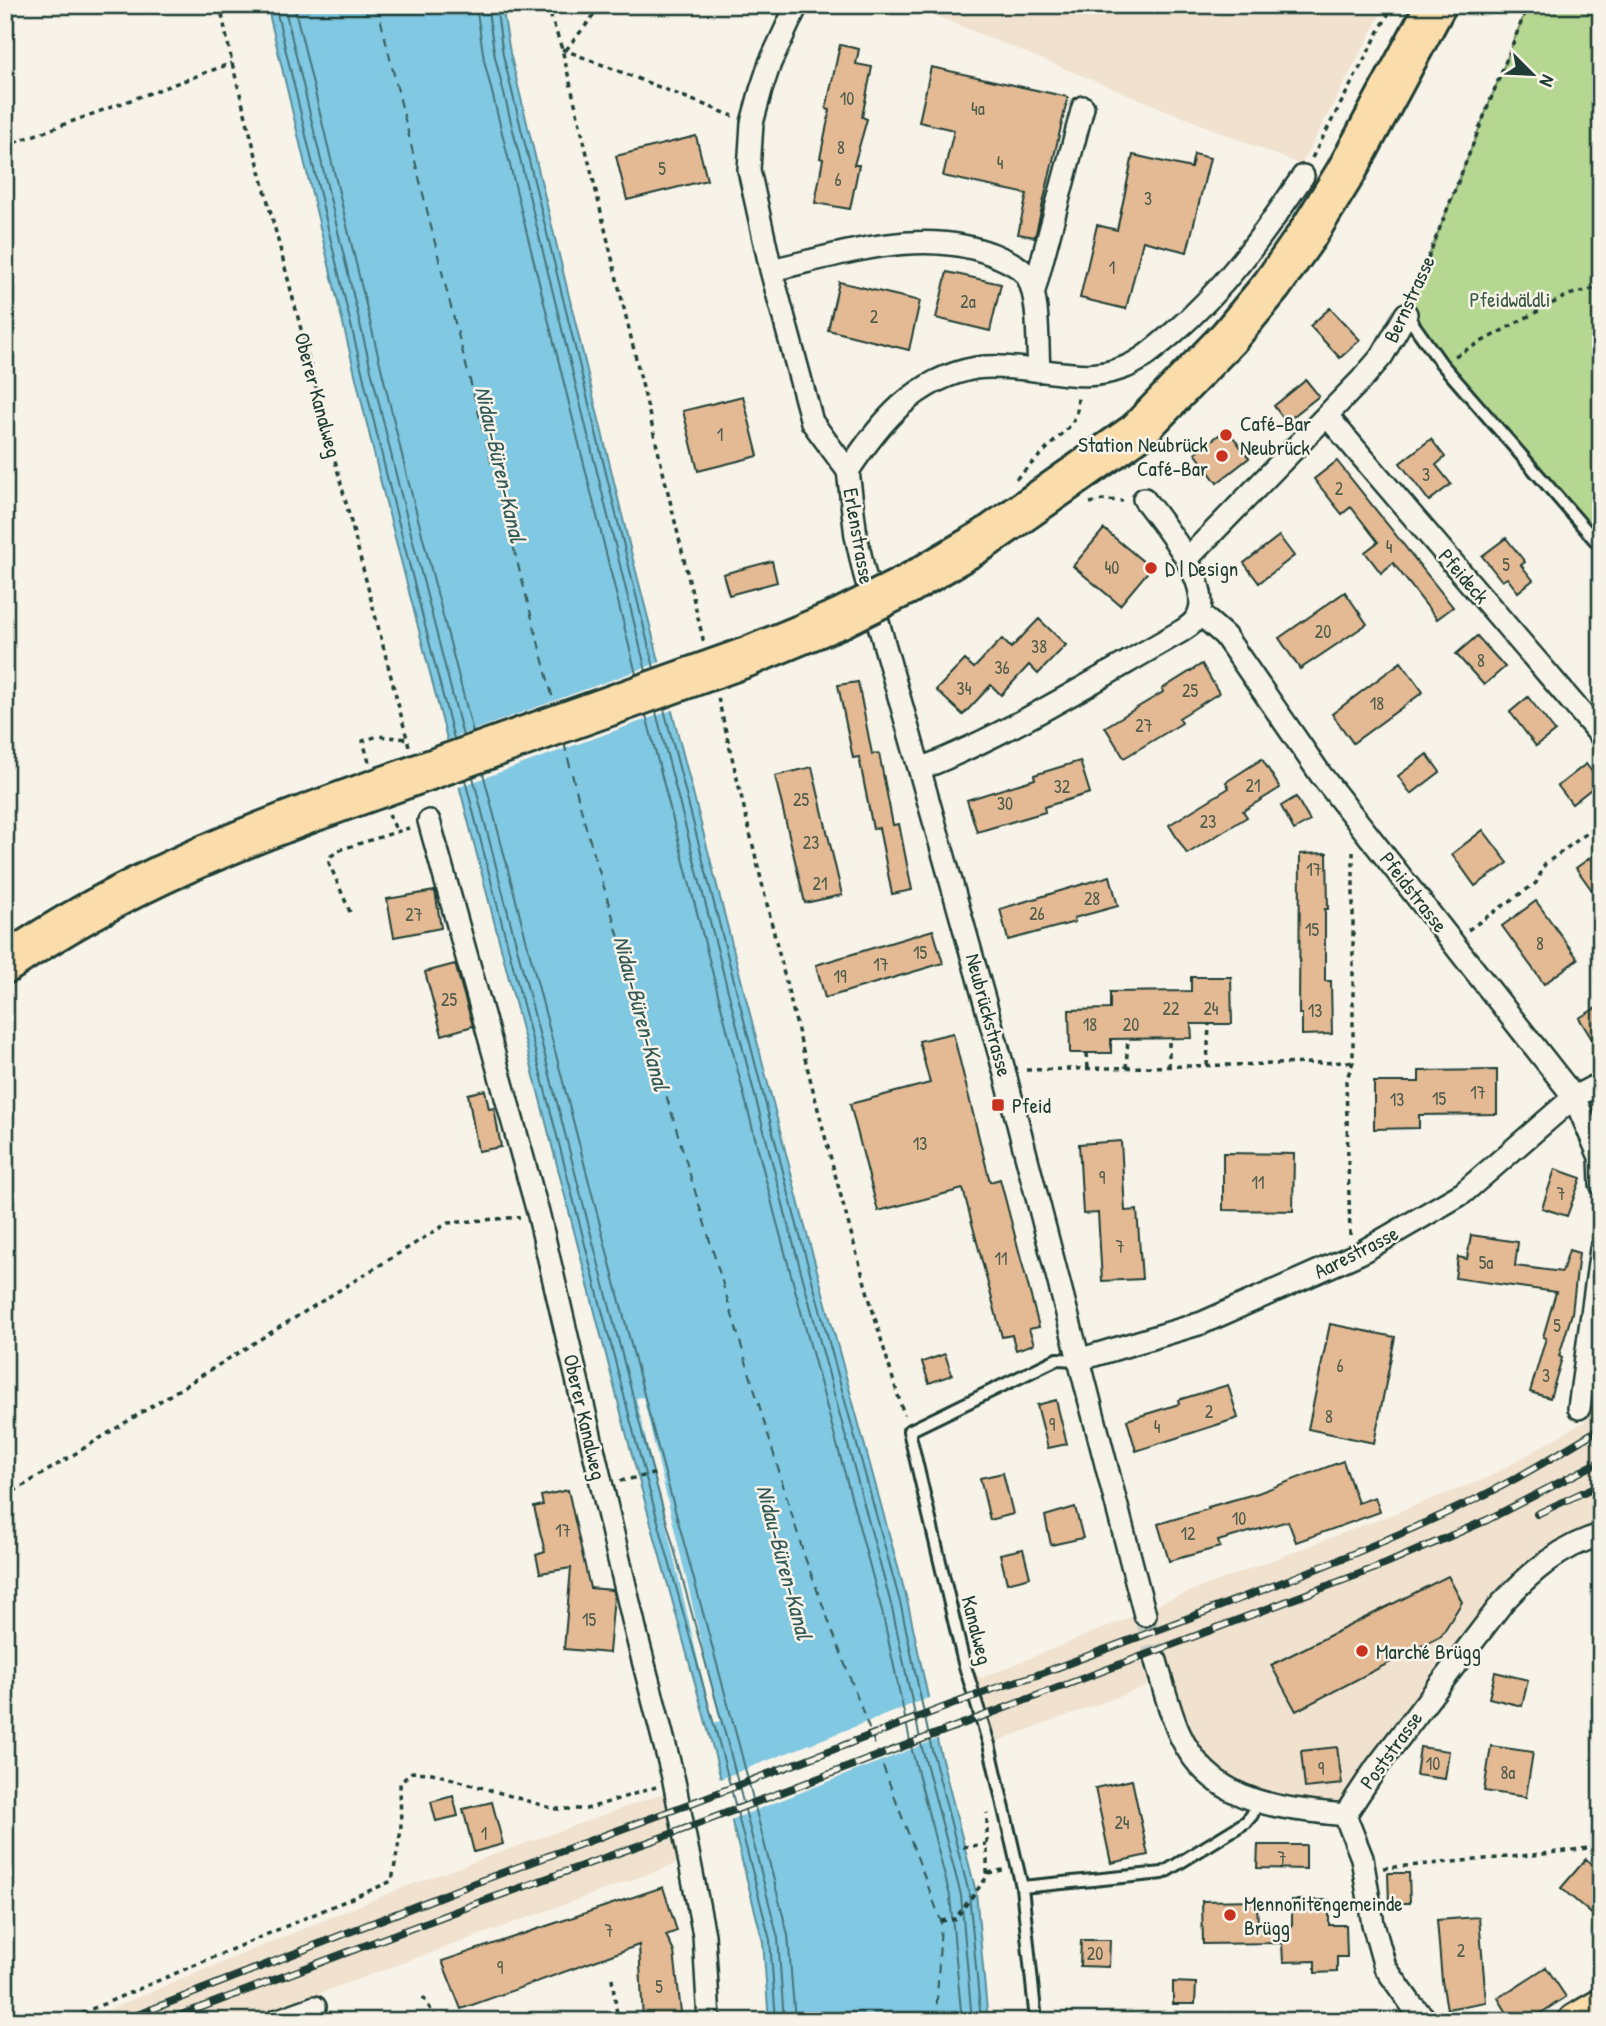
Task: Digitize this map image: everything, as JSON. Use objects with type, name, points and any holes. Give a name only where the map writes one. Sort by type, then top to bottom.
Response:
[{"type":"highway","points":[[1059,488],[1172,374],[1257,274],[1331,165],[1418,5]]},
{"type":"highway","points":[[5,964],[104,905],[190,861],[287,821],[747,657],[841,618],[907,585],[983,540],[1137,432],[1229,337],[1272,285],[1346,172],[1436,5]]},
{"type":"main road","points":[[1575,2021],[1601,2006]]},
{"type":"street","name":"Erlenstrasse","points":[[797,5],[770,63],[752,123],[749,170],[771,270],[812,422],[848,471],[864,572],[920,769]]},
{"type":"street","points":[[1039,371],[1034,291],[1083,107]]},
{"type":"street","points":[[848,471],[880,425],[898,405],[948,375],[978,368],[1080,376],[1101,374],[1125,367],[1146,356],[1180,327],[1239,266],[1303,176]]},
{"type":"street","points":[[771,270],[881,246],[912,242],[944,244],[985,250],[1012,263],[1025,273],[1034,291]]},
{"type":"street","name":"Bernstrasse","points":[[1186,560],[1382,356],[1406,314]]},
{"type":"street","name":"Pfeideck","points":[[1327,416],[1601,736]]},
{"type":"street","points":[[920,769],[992,737],[1190,625],[1199,613],[1200,590],[1186,560],[1144,499]]},
{"type":"street","name":"Pfeidstrasse","points":[[1199,613],[1225,636],[1321,775],[1574,1097],[1600,1157],[1601,1184]]},
{"type":"street","name":"Neubrückstrasse","points":[[920,769],[1004,1070],[1145,1615]]},
{"type":"street","name":"Oberer Kanalweg","points":[[429,821],[539,1216],[637,1637],[674,1781],[704,1935],[709,2021]]},
{"type":"street","name":"Aarestrasse","points":[[1078,1360],[1202,1322],[1350,1258],[1463,1193],[1574,1097],[1601,1083]]},
{"type":"street","points":[[1579,1408],[1601,1249]]},
{"type":"street","name":"Poststrasse","points":[[1345,1815],[1376,1768],[1503,1602],[1523,1580],[1545,1562],[1569,1548],[1601,1535]]},
{"type":"street","points":[[1156,1661],[1180,1736],[1193,1756],[1221,1784],[1257,1802],[1280,1808],[1345,1815],[1362,1858],[1373,1924],[1385,1967],[1411,2004],[1427,2021]]},
{"type":"street","points":[[276,2021],[315,2007]]},
{"type":"lane","points":[[1406,314],[1441,363],[1601,547]]},
{"type":"lane","points":[[909,1431],[1056,1359],[1078,1360]]},
{"type":"lane","name":"Kanalweg","points":[[909,1431],[964,1663],[989,1744],[1022,1887],[1036,2021]]},
{"type":"lane","points":[[1022,1887],[1163,1873],[1246,1822],[1257,1802]]},
{"type":"path","name":"Oberer Kanalweg","points":[[220,5],[232,63],[407,739],[378,736],[363,741],[380,788]]},
{"type":"path","points":[[547,5],[564,50],[707,653]]},
{"type":"path","points":[[564,50],[602,5]]},
{"type":"path","points":[[1303,176],[1393,5]]},
{"type":"path","name":"Bernstrasse","points":[[1406,314],[1528,5]]},
{"type":"path","points":[[564,50],[752,123]]},
{"type":"path","points":[[5,146],[232,63]]},
{"type":"path","points":[[1441,363],[1568,295],[1601,286]]},
{"type":"path","points":[[1009,485],[1072,424],[1077,412],[1080,376]]},
{"type":"path","points":[[717,696],[802,1053],[871,1310],[909,1431]]},
{"type":"path","points":[[380,788],[397,832]]},
{"type":"path","points":[[1350,1258],[1346,1081],[1353,1062],[1353,815]]},
{"type":"path","points":[[350,912],[329,863],[331,856],[354,845],[429,821]]},
{"type":"path","points":[[1460,936],[1536,883],[1545,864],[1601,823]]},
{"type":"path","points":[[1207,1066],[1209,1024]]},
{"type":"path","points":[[1126,1068],[1128,1038]]},
{"type":"path","points":[[1169,1038],[1169,1067]]},
{"type":"path","points":[[1087,1053],[1088,1069]]},
{"type":"path","points":[[1004,1070],[1353,1062]]},
{"type":"path","points":[[5,1497],[448,1223],[539,1216]]},
{"type":"path","points":[[625,1480],[658,1473]]},
{"type":"path","points":[[73,2017],[392,1881],[401,1830],[400,1783],[412,1772],[432,1773],[555,1809],[586,1809],[674,1781]]},
{"type":"path","points":[[941,1921],[955,1919],[988,1877],[987,1782],[995,1777]]},
{"type":"path","points":[[963,1847],[987,1844]]},
{"type":"path","points":[[1381,1868],[1588,1848],[1601,1857]]},
{"type":"path","points":[[612,1978],[618,2021]]},
{"type":"path","points":[[423,1997],[438,2021]]},
{"type":"shaded area","points":[[909,5],[1386,5],[1301,165]]},
{"type":"shaded area","points":[[1601,1403],[1601,1535],[1545,1562],[1345,1815],[1280,1808],[1207,1772],[1155,1662],[1145,1687],[989,1744],[964,1663],[981,1678],[1160,1603],[1487,1478],[1587,1420],[1590,1405]]},
{"type":"shaded area","points":[[667,1792],[684,1861],[243,2021],[81,2021],[399,1889]]},
{"type":"green space","name":"Pfeidwäldli","points":[[1528,5],[1601,5],[1601,547],[1406,314]]},
{"type":"water","name":"Nidau-Büren-Kanal","points":[[267,5],[502,5],[510,53],[631,552],[801,1212],[908,1604],[938,1744],[976,1892],[988,2021],[769,2021],[763,1942],[628,1440],[382,487]]},
{"type":"pier","points":[[663,661],[675,709],[456,788],[444,741]]},
{"type":"pier","points":[[643,1397],[720,1721],[713,1723],[636,1398]]},
{"type":"pier","points":[[931,1697],[940,1738],[728,1821],[717,1780]]},
{"type":"building","points":[[840,45],[859,49],[856,64],[872,67],[862,117],[867,119],[854,165],[859,165],[850,209],[815,203],[823,159],[820,158],[830,110],[826,109]]},
{"type":"building","points":[[931,67],[1068,97],[1035,237],[1018,234],[1027,194],[943,176],[954,130],[919,122]]},
{"type":"building","points":[[696,136],[707,180],[627,200],[616,156]]},
{"type":"building","points":[[1194,154],[1210,158],[1187,252],[1143,241],[1126,309],[1080,298],[1097,225],[1117,230],[1133,155],[1191,168]]},
{"type":"building","points":[[947,272],[1001,284],[990,331],[936,318]]},
{"type":"building","points":[[839,282],[920,301],[909,350],[828,330]]},
{"type":"building","points":[[1330,308],[1360,340],[1340,358],[1310,326]]},
{"type":"building","points":[[1306,380],[1319,396],[1286,422],[1274,406]]},
{"type":"building","points":[[743,396],[758,456],[698,471],[683,411]]},
{"type":"building","name":"Station Neubrück Café-Bar","points":[[1227,429],[1249,458],[1217,483],[1195,453]]},
{"type":"building","points":[[1431,439],[1445,457],[1436,465],[1451,484],[1429,501],[1400,463]]},
{"type":"building","points":[[1337,461],[1453,607],[1437,619],[1393,563],[1381,573],[1365,552],[1378,542],[1351,507],[1342,514],[1314,479]]},
{"type":"building","points":[[1104,529],[1151,568],[1120,605],[1073,566]]},
{"type":"building","points":[[1279,536],[1294,556],[1259,583],[1244,563]]},
{"type":"building","points":[[1506,538],[1525,562],[1521,565],[1533,580],[1518,592],[1507,578],[1502,581],[1482,556]]},
{"type":"building","points":[[772,561],[777,582],[729,595],[723,574]]},
{"type":"building","points":[[1345,592],[1367,624],[1300,669],[1279,638]]},
{"type":"building","points":[[1039,619],[1066,645],[1038,674],[1029,665],[1001,695],[991,685],[963,715],[936,690],[965,660],[974,668],[1002,639],[1011,648]]},
{"type":"building","points":[[1477,636],[1505,667],[1484,685],[1456,654]]},
{"type":"building","points":[[1401,662],[1423,692],[1353,743],[1332,714]]},
{"type":"building","points":[[1202,664],[1219,693],[1179,718],[1182,723],[1124,758],[1105,727],[1163,692],[1162,689]]},
{"type":"building","points":[[858,682],[872,754],[879,753],[893,825],[899,824],[912,890],[892,894],[879,828],[873,829],[859,757],[853,758],[838,685]]},
{"type":"building","points":[[1528,697],[1555,731],[1536,746],[1510,712]]},
{"type":"building","points":[[1427,754],[1440,772],[1411,794],[1398,776]]},
{"type":"building","points":[[1262,759],[1280,788],[1243,811],[1247,817],[1187,854],[1169,825],[1229,788],[1226,782]]},
{"type":"building","points":[[1080,761],[1090,793],[1044,807],[1045,812],[977,832],[967,800],[1035,779],[1034,775]]},
{"type":"building","points":[[1586,764],[1600,782],[1572,804],[1558,786]]},
{"type":"building","points":[[812,767],[842,895],[805,903],[775,776]]},
{"type":"building","points":[[1296,797],[1310,821],[1294,830],[1281,806]]},
{"type":"building","points":[[1483,830],[1508,863],[1475,886],[1452,854]]},
{"type":"building","points":[[1601,850],[1601,903],[1576,868]]},
{"type":"building","points":[[1327,853],[1325,981],[1331,981],[1332,1034],[1302,1035],[1302,1014],[1299,1014],[1300,854]]},
{"type":"building","points":[[1110,876],[1118,906],[1074,918],[1075,922],[1008,940],[1000,909]]},
{"type":"building","points":[[435,891],[441,928],[394,937],[387,899]]},
{"type":"building","points":[[1536,901],[1578,959],[1544,984],[1502,926]]},
{"type":"building","points":[[933,930],[943,963],[825,998],[816,965]]},
{"type":"building","points":[[455,964],[473,1026],[442,1035],[425,972]]},
{"type":"building","points":[[1191,977],[1231,977],[1232,1024],[1191,1024],[1192,1038],[1111,1039],[1111,1053],[1070,1053],[1069,1010],[1110,1009],[1110,992],[1191,991]]},
{"type":"building","points":[[1601,1005],[1601,1054],[1579,1018]]},
{"type":"building","points":[[953,1033],[990,1182],[1000,1179],[1039,1327],[1029,1329],[1034,1344],[1016,1350],[1012,1335],[1002,1337],[963,1189],[878,1211],[850,1104],[930,1083],[919,1041]]},
{"type":"building","points":[[1497,1070],[1497,1114],[1419,1115],[1419,1128],[1374,1129],[1374,1082],[1419,1082],[1419,1071]]},
{"type":"building","points":[[485,1090],[489,1109],[494,1108],[501,1147],[478,1151],[468,1094]]},
{"type":"building","points":[[1121,1141],[1125,1211],[1137,1210],[1142,1279],[1102,1281],[1098,1213],[1083,1214],[1079,1144]]},
{"type":"building","points":[[1223,1153],[1294,1154],[1293,1211],[1223,1210]]},
{"type":"building","points":[[1555,1169],[1581,1178],[1567,1216],[1542,1208]]},
{"type":"building","points":[[1471,1235],[1518,1242],[1515,1266],[1562,1272],[1569,1250],[1579,1253],[1572,1313],[1550,1398],[1530,1392],[1556,1292],[1455,1278],[1458,1257],[1467,1259]]},
{"type":"building","points":[[1330,1324],[1395,1337],[1374,1443],[1308,1429]]},
{"type":"building","points":[[945,1354],[952,1375],[929,1383],[922,1362]]},
{"type":"building","points":[[1228,1385],[1238,1418],[1136,1451],[1127,1420],[1179,1404],[1178,1400]]},
{"type":"building","points":[[1056,1400],[1067,1444],[1048,1448],[1037,1405]]},
{"type":"building","points":[[1343,1461],[1358,1503],[1375,1497],[1380,1512],[1296,1542],[1288,1521],[1218,1541],[1220,1547],[1169,1561],[1158,1524],[1258,1493]]},
{"type":"building","points":[[1003,1473],[1013,1514],[990,1520],[980,1478]]},
{"type":"building","points":[[568,1490],[590,1588],[612,1590],[614,1596],[609,1653],[564,1649],[571,1568],[540,1573],[536,1555],[545,1552],[534,1507],[543,1505],[541,1496]]},
{"type":"building","points":[[1075,1507],[1083,1538],[1051,1545],[1045,1516]]},
{"type":"building","points":[[1023,1549],[1030,1577],[1007,1583],[1000,1554]]},
{"type":"building","points":[[1448,1576],[1462,1602],[1441,1636],[1296,1711],[1271,1665]]},
{"type":"building","points":[[1495,1672],[1528,1680],[1522,1706],[1489,1698]]},
{"type":"building","points":[[1491,1746],[1533,1752],[1526,1797],[1484,1791]]},
{"type":"building","points":[[1337,1747],[1342,1784],[1305,1788],[1301,1751]]},
{"type":"building","points":[[1420,1747],[1449,1751],[1445,1779],[1416,1775]]},
{"type":"building","points":[[1132,1780],[1148,1855],[1111,1863],[1095,1788]]},
{"type":"building","points":[[453,1796],[458,1816],[436,1821],[431,1802]]},
{"type":"building","points":[[492,1802],[503,1844],[474,1852],[463,1809]]},
{"type":"building","points":[[1258,1845],[1306,1845],[1306,1869],[1257,1868]]},
{"type":"building","points":[[1586,1859],[1601,1872],[1601,1922],[1561,1888]]},
{"type":"building","points":[[1388,1873],[1409,1873],[1410,1903],[1389,1903]]},
{"type":"building","points":[[663,1887],[677,1931],[666,1935],[674,1952],[682,2021],[643,2021],[639,1945],[461,2009],[442,1961]]},
{"type":"building","points":[[1257,1900],[1258,1928],[1292,1926],[1292,1900],[1329,1900],[1329,1925],[1346,1925],[1347,1957],[1337,1957],[1337,1972],[1315,1973],[1315,1961],[1283,1962],[1282,1943],[1203,1944],[1202,1901]]},
{"type":"building","points":[[1479,1917],[1486,2002],[1447,2009],[1437,1920]]},
{"type":"building","points":[[1081,1940],[1110,1940],[1109,1967],[1080,1966]]},
{"type":"building","points":[[1546,1967],[1566,1997],[1528,2021],[1512,2021],[1498,1998]]},
{"type":"building","points":[[1173,1982],[1196,1983],[1195,2004],[1173,2004]]},
{"type":"ferry route","points":[[377,5],[446,288],[555,707]]},
{"type":"ferry route","points":[[564,743],[585,824],[804,1555],[941,1921],[936,2021]]},
{"type":"tunnel","points":[[1145,1615],[1156,1661]]},
{"type":"railway","points":[[122,2021],[472,1884],[993,1689],[1040,1674],[1315,1569],[1476,1499],[1601,1428]]},
{"type":"railway","points":[[165,2021],[478,1903],[671,1834],[1386,1564],[1487,1520],[1601,1461]]},
{"type":"railway","points":[[1537,1514],[1601,1484]]},
{"type":"place","name":"Café-Bar Neubrück","points":[[1226,435]]},
{"type":"place","name":"Station Neubrück Café-Bar","points":[[1222,456]]},
{"type":"place","name":"D | Design","points":[[1151,568]]},
{"type":"place","name":"Pfeid","points":[[998,1105]]},
{"type":"place","name":"Marché Brügg","points":[[1362,1651]]},
{"type":"place","name":"Mennonitengemeinde Brügg","points":[[1230,1915]]}]
